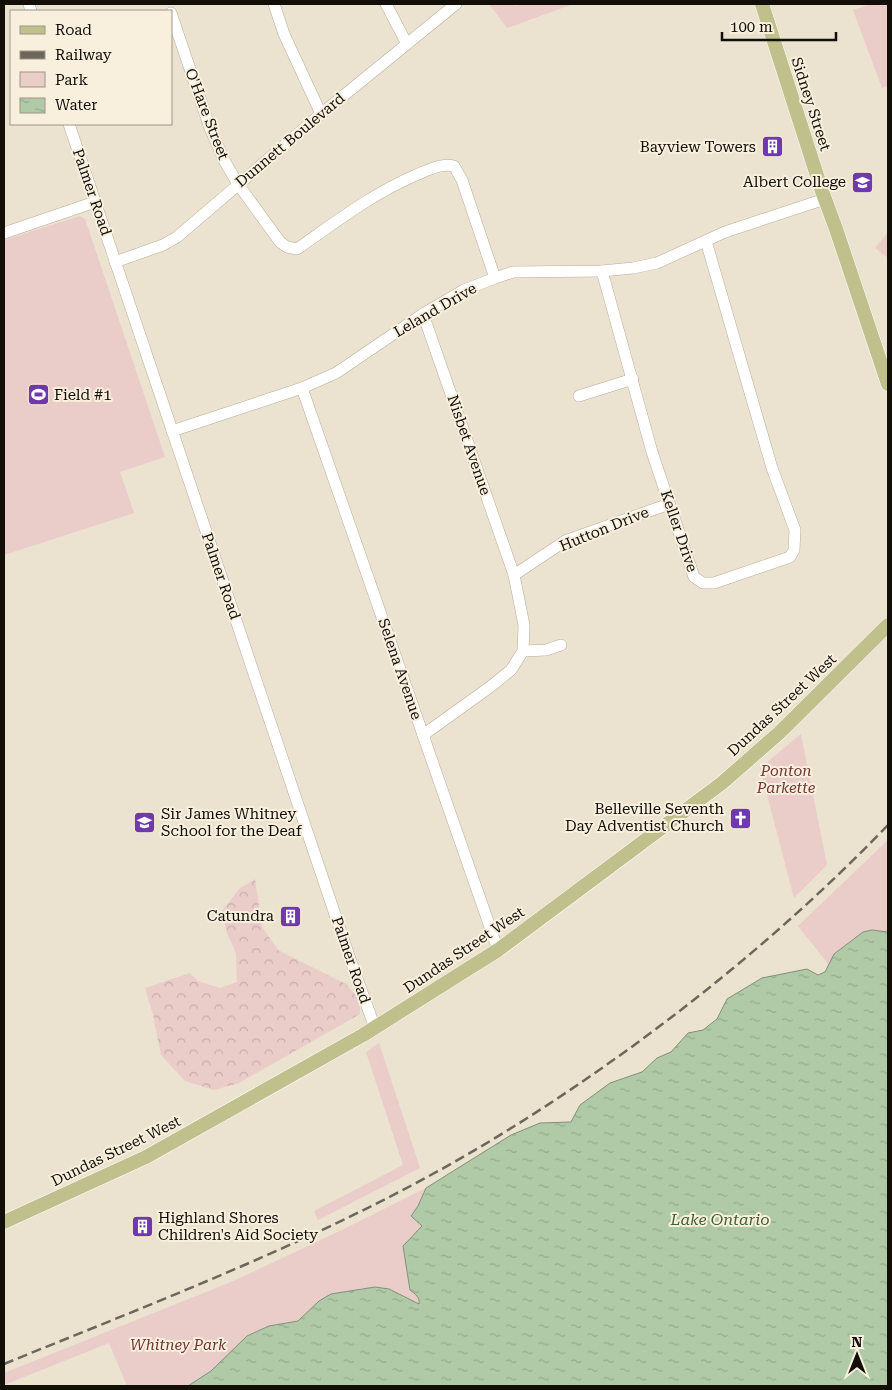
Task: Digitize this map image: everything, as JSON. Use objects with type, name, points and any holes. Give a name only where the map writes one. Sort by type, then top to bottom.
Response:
[{"type":"main road","name":"Sidney Street","points":[[762,4],[825,199],[888,384]]},
{"type":"main road","name":"Dundas Street West","points":[[4,1222],[146,1157],[375,1028],[498,950],[722,783],[779,733],[888,625]]},
{"type":"street","points":[[274,4],[284,34],[321,114]]},
{"type":"street","points":[[386,4],[407,44]]},
{"type":"street","name":"Dunnett Boulevard","points":[[115,262],[163,245],[177,237],[321,114],[456,4]]},
{"type":"street","name":"O'Hare Street","points":[[172,15],[210,128],[225,162],[238,184],[280,242],[287,247],[297,249],[367,200],[390,187],[434,167],[454,166],[462,180],[495,278]]},
{"type":"street","name":"Palmer Road","points":[[69,125],[375,1028]]},
{"type":"street","name":"Leland Drive","points":[[172,431],[302,388],[336,373],[424,314],[464,290],[495,278],[513,272],[602,271],[633,268],[656,263],[725,232],[825,199]]},
{"type":"street","points":[[4,232],[95,202]]},
{"type":"street","name":"Keller Drive","points":[[602,271],[652,452],[694,576],[703,583],[714,583],[790,557],[794,550],[794,530],[772,468],[706,241]]},
{"type":"street","name":"Nisbet Avenue","points":[[424,314],[514,575]]},
{"type":"street","points":[[578,396],[633,379]]},
{"type":"street","name":"Selena Avenue","points":[[302,388],[498,950]]},
{"type":"street","name":"Hutton Drive","points":[[514,575],[565,541],[669,504]]},
{"type":"street","points":[[423,735],[512,670],[524,651],[524,625],[514,575]]},
{"type":"street","points":[[524,651],[546,650],[561,645]]},
{"type":"green space","points":[[489,4],[512,4],[517,6],[518,4],[573,4],[507,28]]},
{"type":"green space","points":[[871,4],[888,4],[888,86],[882,88],[853,10]]},
{"type":"green space","points":[[80,216],[85,219],[165,457],[120,472],[134,513],[4,555],[4,240]]},
{"type":"green space","points":[[888,232],[888,258],[875,248]]},
{"type":"green space","name":"Ponton Parkette","points":[[801,734],[827,865],[794,898],[760,768]]},
{"type":"green space","points":[[888,840],[888,932],[870,932],[854,939],[839,951],[829,965],[798,926]]},
{"type":"green space","points":[[255,879],[262,927],[278,950],[346,984],[360,1000],[360,1014],[239,1083],[214,1090],[185,1081],[161,1055],[153,1015],[145,988],[190,973],[198,981],[220,988],[237,982],[236,953],[227,933],[222,911],[239,889]]},
{"type":"green space","points":[[379,1043],[420,1168],[318,1220],[314,1211],[403,1165],[366,1052]]},
{"type":"green space","name":"Whitney Park","points":[[426,1188],[412,1216],[423,1226],[417,1296],[420,1301],[419,1304],[389,1289],[375,1287],[331,1294],[319,1301],[298,1321],[269,1326],[247,1336],[211,1371],[188,1386],[127,1386],[109,1343],[4,1385],[4,1373],[231,1282]]},
{"type":"water","name":"Lake Ontario","points":[[872,930],[888,932],[888,1386],[188,1386],[211,1371],[247,1336],[269,1326],[298,1321],[319,1301],[331,1294],[375,1287],[389,1289],[419,1304],[418,1298],[410,1290],[403,1246],[422,1226],[411,1216],[426,1188],[511,1135],[540,1123],[571,1122],[580,1105],[610,1083],[642,1072],[657,1058],[671,1052],[688,1033],[703,1030],[717,1019],[727,999],[762,978],[807,969],[818,975],[825,972],[834,954],[863,932]]},
{"type":"railway","points":[[4,1364],[170,1297],[280,1249],[387,1198],[488,1142],[603,1067],[695,999],[795,915],[888,825]]},
{"type":"place","name":"Bayview Towers","points":[[772,147]]},
{"type":"place","name":"Albert College","points":[[862,182]]},
{"type":"place","name":"Field #1","points":[[38,395]]},
{"type":"place","name":"Belleville Seventh Day Adventist Church","points":[[740,818]]},
{"type":"place","name":"Sir James Whitney School for the Deaf","points":[[145,823]]},
{"type":"place","name":"Catundra","points":[[290,916]]},
{"type":"place","name":"Highland Shores Children's Aid Society","points":[[142,1227]]}]
